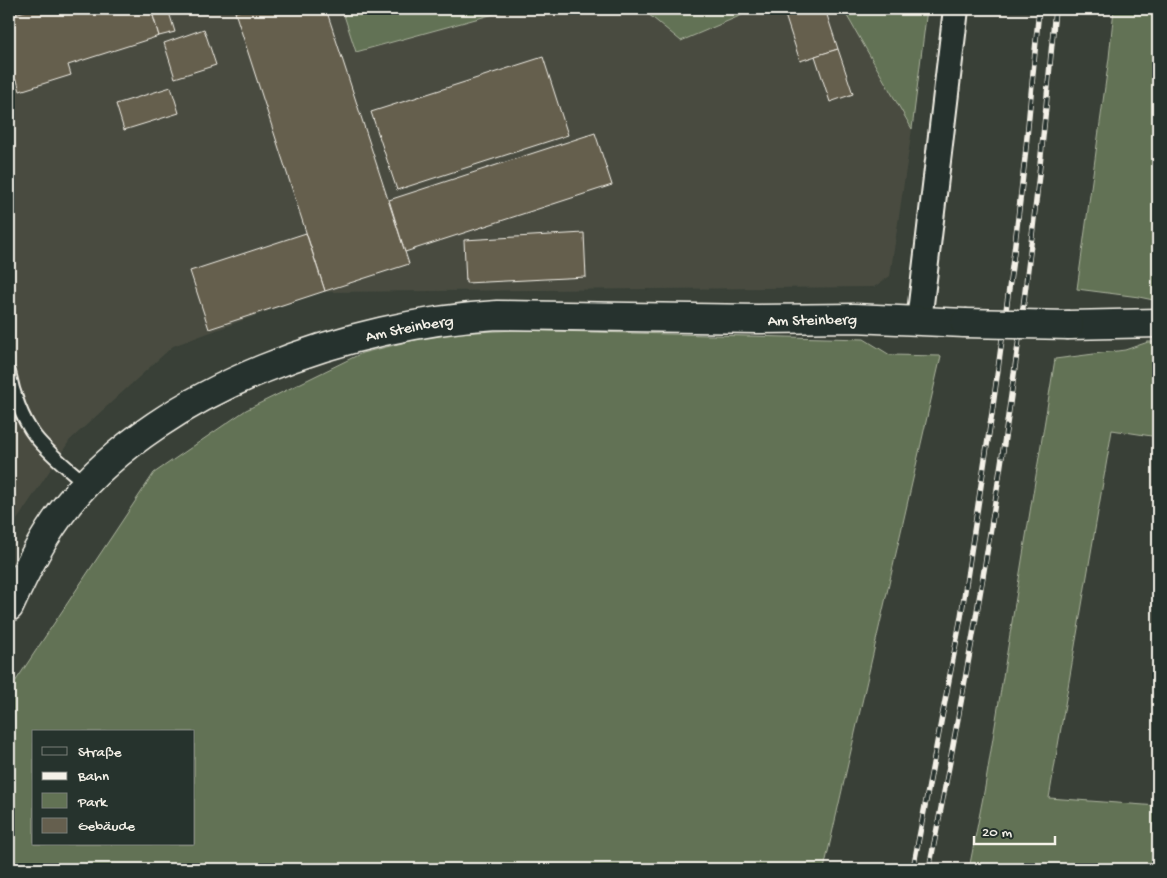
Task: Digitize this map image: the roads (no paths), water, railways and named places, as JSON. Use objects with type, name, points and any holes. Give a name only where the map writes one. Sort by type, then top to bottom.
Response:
[{"type":"main road","name":"Am Steinberg","points":[[9,607],[23,576],[48,531],[86,484],[131,444],[194,401],[288,360],[331,345],[418,324],[459,317],[498,314],[758,319],[854,318],[919,322],[1069,325],[1158,323]]},
{"type":"street","points":[[919,322],[956,9]]},
{"type":"lane","points":[[9,372],[11,384],[24,416],[35,436],[86,484]]},
{"type":"railway","points":[[913,869],[961,617],[992,413],[1025,158],[1039,9]]},
{"type":"railway","points":[[929,869],[959,716],[998,484],[1037,191],[1055,9]]}]
